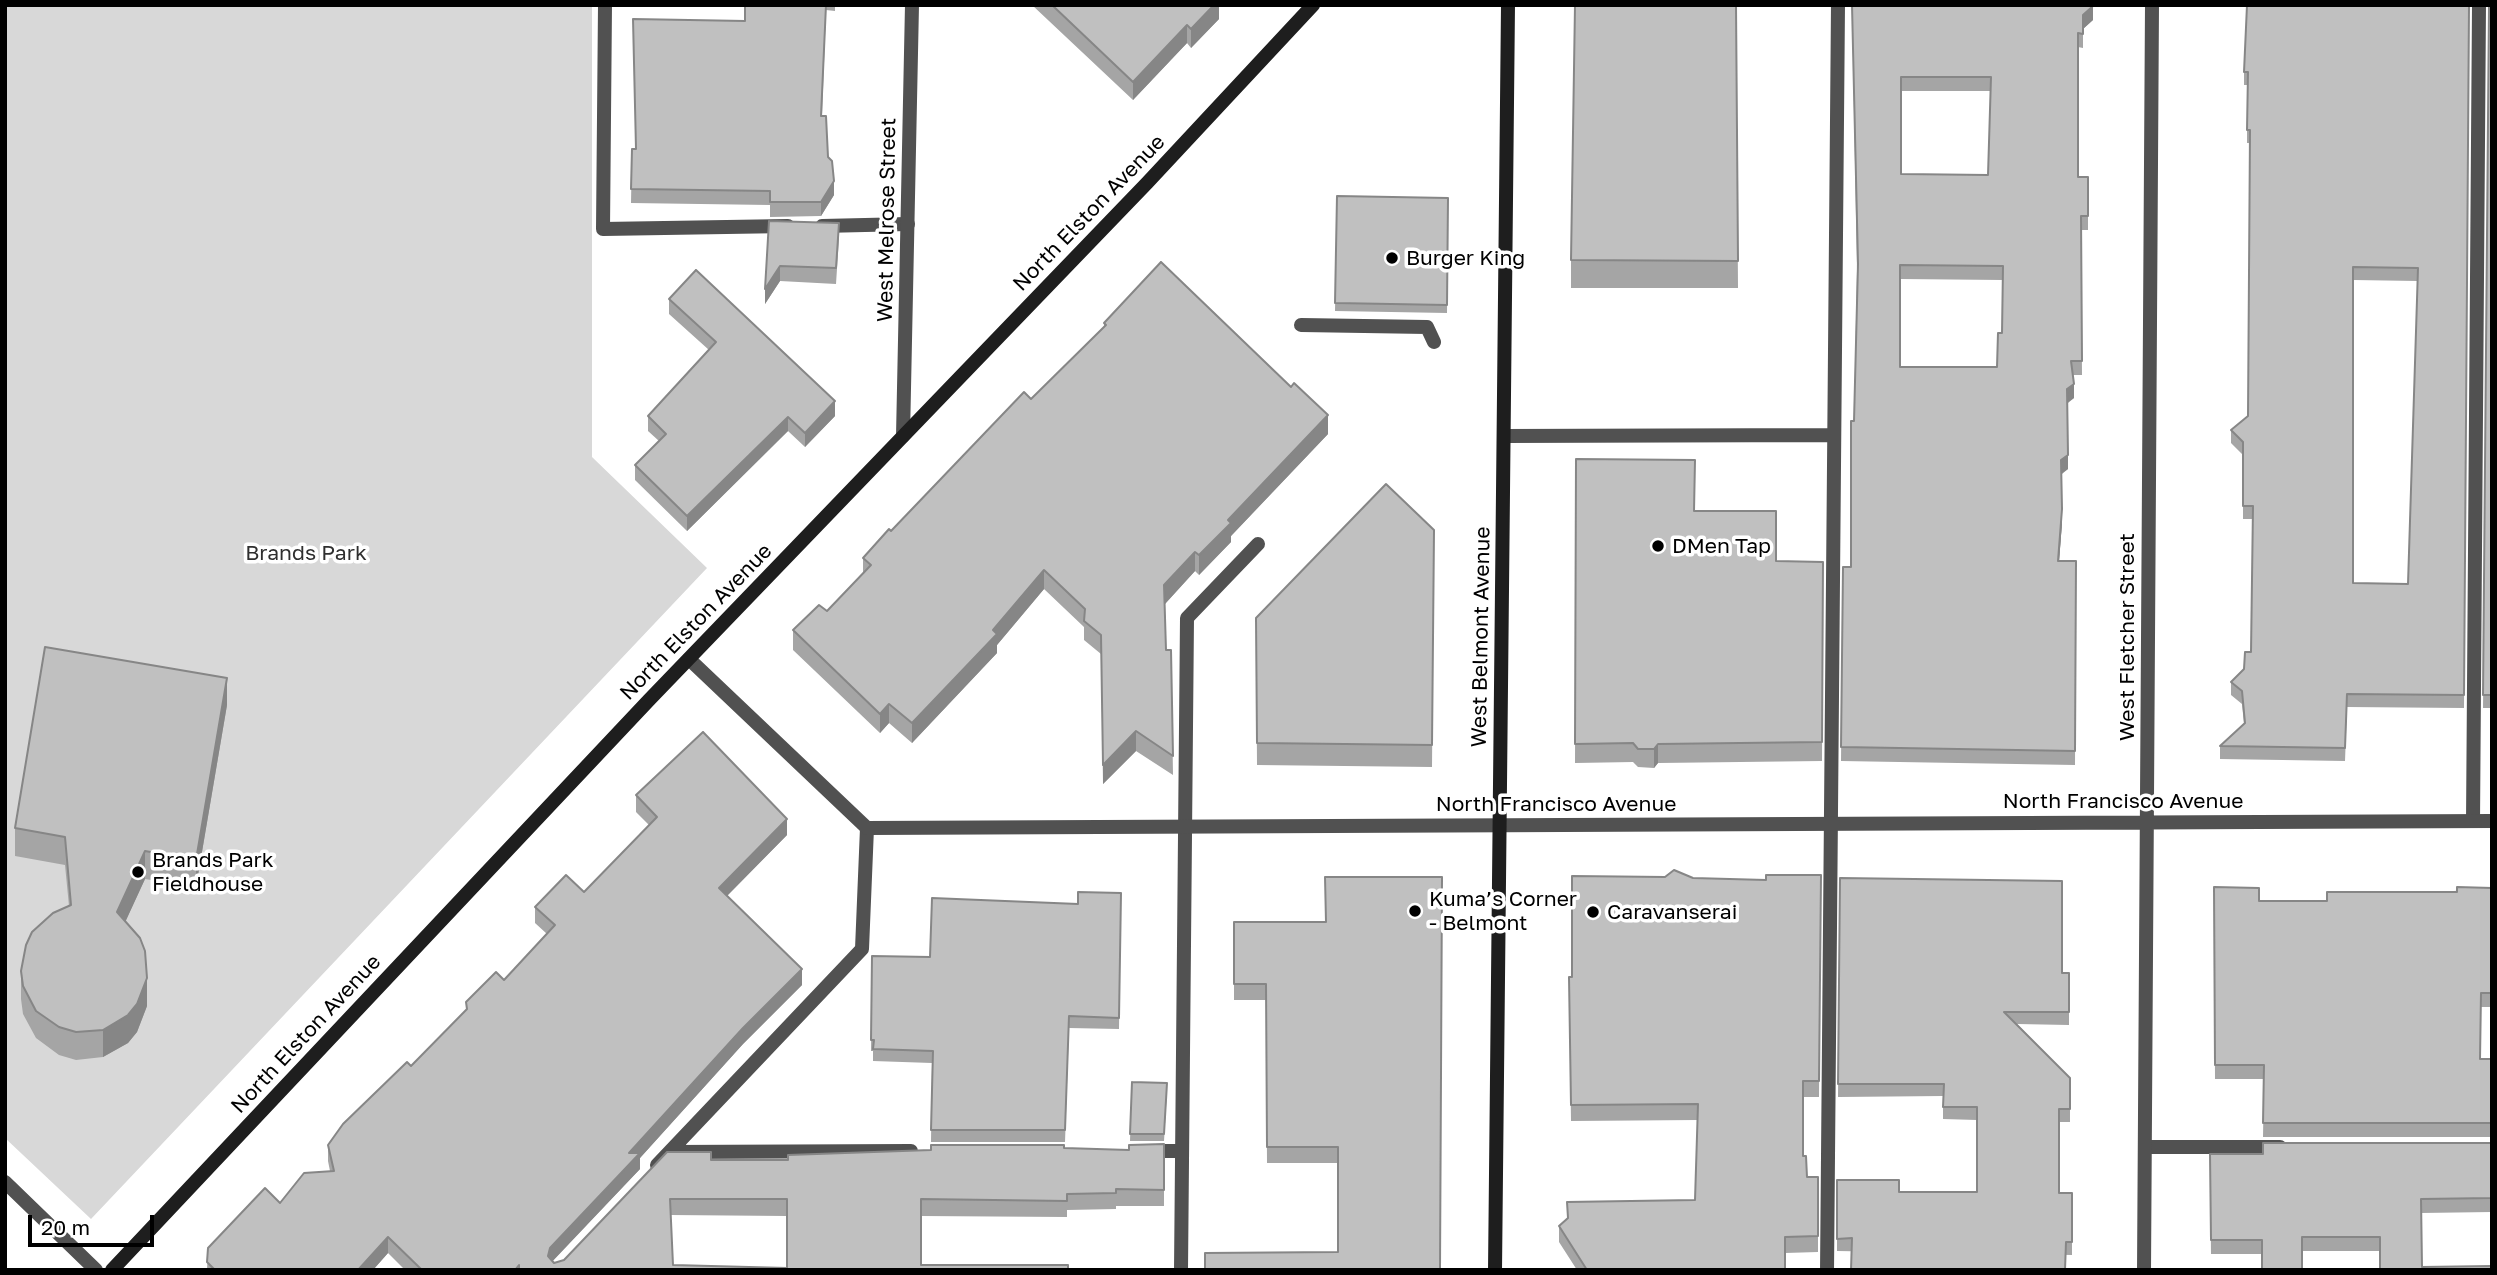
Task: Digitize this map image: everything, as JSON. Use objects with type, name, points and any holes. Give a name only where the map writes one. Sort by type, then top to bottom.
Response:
[{"type":"main road","name":"North Elston Avenue","points":[[112,1270],[689,659],[1147,183],[1313,5]]},
{"type":"main road","name":"West Belmont Avenue","points":[[1495,1270],[1508,5]]},
{"type":"street","points":[[605,5],[603,229],[908,224]]},
{"type":"street","name":"West Melrose Street","points":[[903,436],[912,5]]},
{"type":"street","points":[[1827,1270],[1838,5]]},
{"type":"street","name":"West Fletcher Street","points":[[2144,1270],[2152,5]]},
{"type":"street","points":[[2473,821],[2479,5]]},
{"type":"street","points":[[1301,325],[1427,327],[1434,342]]},
{"type":"street","points":[[1504,436],[1834,435]]},
{"type":"street","points":[[1181,1270],[1187,618],[1258,544]]},
{"type":"street","points":[[651,1172],[862,948],[867,828],[689,659]]},
{"type":"street","name":"North Francisco Avenue","points":[[867,828],[2492,821]]},
{"type":"street","points":[[2145,1147],[2297,1147]]},
{"type":"street","points":[[1127,1151],[1182,1151]]},
{"type":"street","points":[[670,1152],[933,1152]]},
{"type":"street","points":[[5,1182],[96,1270]]},
{"type":"green space","name":"Brands Park","points":[[5,5],[592,5],[592,457],[707,568],[91,1219],[5,1138]]},
{"type":"building","points":[[745,5],[826,5],[821,116],[826,116],[828,157],[832,161],[834,181],[821,202],[770,202],[770,191],[631,189],[632,149],[636,149],[633,19],[745,21]]},
{"type":"building","points":[[1052,5],[1214,5],[1191,29],[1187,25],[1133,82]]},
{"type":"building","points":[[1575,5],[1736,5],[1738,261],[1571,260]]},
{"type":"building","points":[[1852,5],[2093,6],[2083,15],[2083,34],[2078,33],[2078,177],[2088,177],[2088,216],[2081,216],[2082,361],[2071,361],[2074,384],[2067,389],[2068,455],[2061,460],[2062,509],[2058,561],[2076,561],[2075,751],[1841,747],[1843,567],[1851,567],[1851,421],[1854,421],[1858,264]],"holes":[[[1901,77],[1991,77],[1988,175],[1901,174]],[[1900,265],[2003,266],[2002,333],[1998,333],[1997,367],[1900,367]]]},
{"type":"building","points":[[2247,5],[2469,5],[2464,695],[2347,694],[2345,748],[2220,746],[2245,723],[2242,691],[2231,682],[2244,669],[2245,652],[2251,652],[2253,506],[2243,506],[2243,442],[2231,430],[2248,416],[2250,130],[2247,130],[2248,72],[2244,72]],"holes":[[[2353,267],[2418,268],[2408,584],[2353,583]]]},
{"type":"building","points":[[2489,5],[2492,5],[2492,695],[2483,695]]},
{"type":"building","name":"Burger King","points":[[1337,196],[1448,198],[1447,305],[1335,303]]},
{"type":"building","points":[[769,221],[839,223],[836,268],[780,266],[765,289]]},
{"type":"building","points":[[1161,262],[1291,387],[1294,383],[1328,415],[1228,520],[1231,523],[1199,555],[1195,552],[1164,585],[1166,650],[1171,650],[1173,756],[1136,731],[1103,765],[1101,635],[1084,621],[1085,609],[1044,570],[993,630],[997,634],[912,723],[889,704],[880,714],[793,630],[819,605],[827,611],[871,565],[863,558],[889,529],[891,531],[1024,392],[1031,399],[1106,325],[1104,323]]},
{"type":"building","points":[[696,270],[835,401],[805,433],[788,417],[687,516],[635,465],[666,434],[648,416],[716,342],[669,299]]},
{"type":"building","points":[[1576,459],[1695,460],[1694,511],[1776,511],[1776,561],[1823,562],[1822,742],[1658,744],[1654,749],[1638,749],[1633,743],[1575,744]]},
{"type":"building","points":[[1386,484],[1434,530],[1432,745],[1257,743],[1256,618]]},
{"type":"building","name":"Brands Park Fieldhouse","points":[[45,647],[227,678],[196,860],[145,851],[117,912],[140,938],[145,951],[147,978],[137,1004],[128,1015],[103,1030],[76,1032],[59,1027],[36,1011],[23,986],[21,971],[26,945],[32,932],[53,913],[71,905],[65,837],[15,828]]},
{"type":"building","points":[[703,732],[787,819],[719,888],[802,969],[743,1028],[629,1153],[640,1153],[550,1248],[548,1256],[554,1263],[564,1260],[667,1152],[711,1152],[711,1160],[788,1160],[788,1155],[931,1150],[931,1145],[1064,1145],[1064,1148],[1129,1150],[1129,1145],[1164,1144],[1164,1190],[1116,1189],[1116,1193],[1067,1194],[1067,1201],[921,1199],[921,1265],[1068,1265],[1068,1270],[519,1270],[519,1265],[515,1270],[422,1270],[388,1237],[358,1270],[215,1270],[207,1262],[208,1248],[265,1188],[280,1203],[304,1173],[334,1171],[328,1145],[343,1124],[407,1062],[411,1066],[467,1009],[466,1002],[496,972],[504,980],[555,925],[535,907],[566,875],[584,892],[657,817],[636,795]],"holes":[[[670,1199],[787,1199],[787,1268],[673,1265]]]},
{"type":"building","points":[[1674,870],[1693,878],[1766,880],[1766,875],[1821,875],[1819,1081],[1803,1081],[1803,1156],[1806,1156],[1807,1177],[1818,1177],[1818,1236],[1785,1237],[1785,1270],[1587,1270],[1559,1226],[1568,1218],[1567,1202],[1695,1200],[1698,1104],[1571,1105],[1569,977],[1572,977],[1572,876],[1665,877]]},
{"type":"building","points":[[1325,877],[1442,877],[1440,1270],[1205,1270],[1205,1253],[1338,1252],[1338,1147],[1267,1147],[1266,984],[1234,984],[1234,922],[1326,922]]},
{"type":"building","points":[[1840,878],[2062,881],[2062,973],[2069,973],[2069,1012],[2004,1012],[2070,1078],[2070,1109],[2059,1109],[2059,1193],[2072,1193],[2072,1242],[2066,1242],[2065,1270],[1851,1270],[1852,1238],[1837,1239],[1837,1180],[1899,1180],[1899,1192],[1977,1192],[1977,1107],[1943,1107],[1944,1084],[1838,1084]]},
{"type":"building","points":[[2214,887],[2259,888],[2259,901],[2327,901],[2327,892],[2457,892],[2457,887],[2492,888],[2492,993],[2481,993],[2480,1059],[2492,1059],[2492,1123],[2263,1123],[2264,1065],[2215,1065]]},
{"type":"building","points":[[1078,892],[1121,893],[1119,1018],[1069,1016],[1065,1130],[931,1130],[933,1051],[873,1049],[872,956],[930,957],[932,898],[1078,904]]},
{"type":"building","points":[[1132,1082],[1167,1083],[1164,1134],[1130,1134]]},
{"type":"building","points":[[2263,1143],[2492,1143],[2492,1198],[2421,1199],[2422,1267],[2492,1266],[2492,1270],[2380,1270],[2380,1237],[2302,1237],[2302,1270],[2262,1270],[2262,1240],[2211,1240],[2210,1154],[2263,1154]]},
{"type":"place","name":"Burger King","points":[[1392,258]]},
{"type":"place","name":"DMen Tap","points":[[1658,546]]},
{"type":"place","name":"Brands Park Fieldhouse","points":[[138,872]]},
{"type":"place","name":"Kuma’s Corner - Belmont","points":[[1415,911]]},
{"type":"place","name":"Caravanserai","points":[[1593,912]]}]
